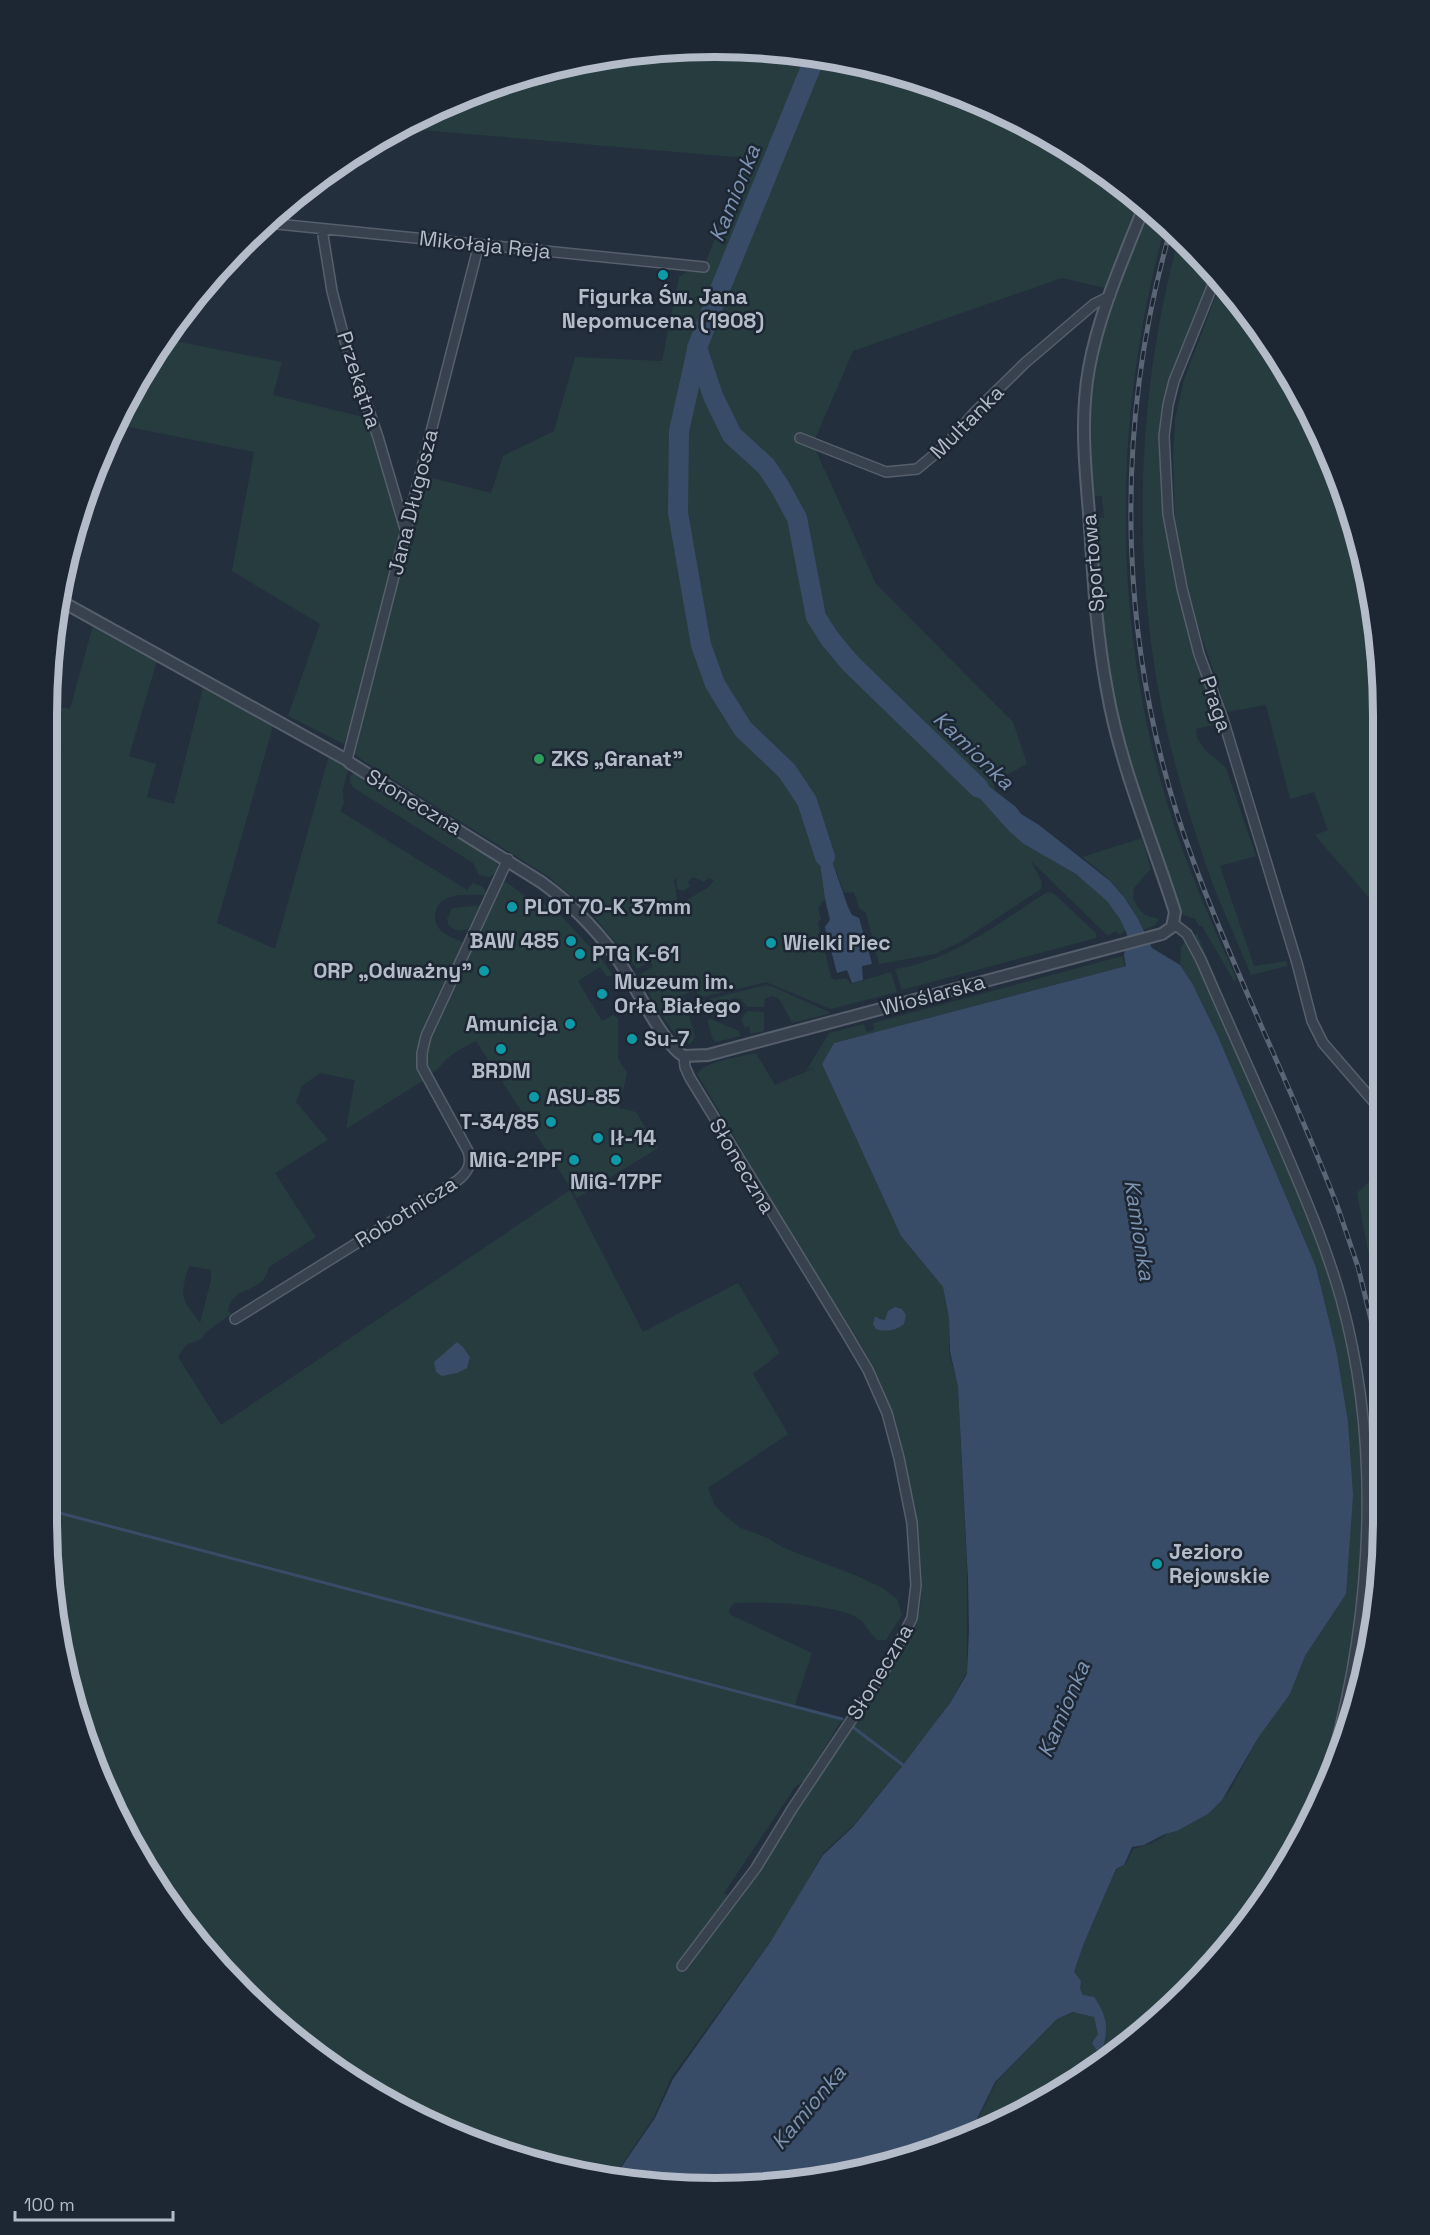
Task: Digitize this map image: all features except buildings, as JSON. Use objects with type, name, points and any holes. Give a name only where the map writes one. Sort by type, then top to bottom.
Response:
[{"type":"street","name":"Sportowa","points":[[1141,214],[1110,296],[1091,359],[1084,410],[1084,451],[1098,630],[1107,691],[1121,749],[1174,912],[1174,922]]},
{"type":"street","name":"Mikołaja Reja","points":[[277,224],[704,267]]},
{"type":"street","name":"Przekątna","points":[[322,229],[332,291],[345,341],[378,438],[405,530]]},
{"type":"street","name":"Jana Długosza","points":[[347,760],[479,244]]},
{"type":"street","name":"Praga","points":[[1213,285],[1174,381],[1164,436],[1168,514],[1182,588],[1199,654],[1223,719],[1297,963],[1312,1021],[1323,1043],[1373,1101]]},
{"type":"street","name":"Multanka","points":[[801,438],[886,472],[917,469],[947,444],[975,412],[1025,363],[1094,304],[1110,296]]},
{"type":"street","name":"Słoneczna","points":[[67,604],[347,760],[508,859],[558,894],[598,934],[615,956],[671,1045],[684,1056],[685,1067],[690,1078],[868,1370],[887,1413],[899,1458],[911,1520],[916,1585],[912,1618],[888,1665],[792,1809],[756,1868],[682,1966]]},
{"type":"street","name":"Robotnicza","points":[[235,1319],[458,1180],[468,1170],[470,1161],[468,1151],[424,1072],[422,1053],[426,1036],[508,859]]},
{"type":"street","name":"Wioślarska","points":[[684,1056],[708,1055],[1156,936],[1168,931],[1174,922]]},
{"type":"street","points":[[1174,922],[1187,934],[1201,960],[1307,1202],[1341,1299],[1356,1371],[1366,1458],[1368,1502],[1365,1558],[1349,1682],[1337,1735]]},
{"type":"green space","points":[[672,58],[758,58],[801,63],[885,79],[967,107],[1044,145],[1081,168],[1136,210],[1105,288],[1062,278],[853,351],[813,444],[876,584],[1013,722],[1027,764],[994,781],[997,817],[1092,882],[1125,922],[1127,928],[1120,935],[1116,931],[1108,936],[1031,861],[1042,882],[1041,889],[959,943],[935,954],[879,964],[866,913],[859,908],[854,892],[844,893],[836,871],[816,835],[825,899],[818,908],[821,919],[818,923],[831,977],[835,980],[846,978],[851,984],[891,972],[897,992],[831,1009],[766,982],[702,997],[695,991],[682,995],[695,1037],[690,1044],[669,1026],[641,978],[640,975],[653,966],[650,961],[637,969],[592,914],[549,877],[355,754],[421,475],[491,493],[503,456],[554,431],[575,357],[662,361],[679,277],[688,271],[702,272],[746,158],[416,129],[463,107],[503,92],[545,79],[587,70]],"holes":[[[693,877],[704,882],[709,878],[714,880],[709,887],[678,905],[674,880],[677,879],[677,889],[683,891],[690,887],[688,882]]]},
{"type":"green space","points":[[1144,216],[1164,234],[1148,299],[1135,375],[1128,453],[1126,531],[1130,609],[1140,687],[1156,763],[1178,837],[1237,980],[1234,981],[1202,926],[1199,926],[1195,919],[1183,915],[1147,816],[1123,740],[1112,690],[1105,641],[1094,518],[1104,518],[1102,496],[1093,496],[1090,400],[1103,328]]},
{"type":"green space","points":[[1177,247],[1210,281],[1163,422],[1160,455],[1161,498],[1175,578],[1191,642],[1218,724],[1196,729],[1197,738],[1205,750],[1226,768],[1256,856],[1220,866],[1254,966],[1286,961],[1287,966],[1251,975],[1207,869],[1191,819],[1163,714],[1153,655],[1146,595],[1143,474],[1154,354]]},
{"type":"green space","points":[[1218,291],[1262,349],[1285,386],[1323,463],[1338,503],[1351,545],[1360,587],[1372,672],[1373,903],[1315,835],[1328,830],[1314,792],[1290,799],[1266,705],[1227,712],[1197,622],[1184,569],[1175,517],[1173,458],[1175,418],[1184,380]]},
{"type":"green space","points":[[174,341],[282,362],[273,395],[367,418],[400,530],[355,714],[344,744],[288,716],[320,624],[232,571],[254,452],[124,426],[145,386]]},
{"type":"green space","points":[[95,618],[159,654],[129,756],[156,764],[147,797],[174,804],[205,680],[275,719],[217,923],[275,949],[330,752],[350,763],[343,790],[344,803],[340,811],[467,890],[473,883],[483,887],[486,892],[485,895],[446,898],[436,910],[435,920],[440,929],[463,942],[431,1009],[421,1036],[417,1057],[424,1080],[346,1129],[355,1080],[320,1073],[302,1086],[296,1102],[328,1140],[275,1173],[316,1237],[269,1267],[261,1282],[231,1301],[228,1310],[231,1314],[205,1333],[201,1339],[186,1345],[178,1357],[221,1425],[570,1190],[643,1332],[738,1283],[780,1353],[753,1374],[788,1434],[708,1488],[714,1504],[741,1528],[883,1588],[897,1599],[902,1615],[886,1640],[877,1640],[859,1619],[835,1610],[780,1603],[746,1602],[734,1603],[729,1610],[731,1615],[812,1653],[795,1705],[843,1718],[805,1780],[795,1787],[724,1893],[736,1900],[818,1779],[846,1733],[851,1731],[896,1663],[916,1622],[922,1583],[918,1544],[902,1451],[892,1412],[876,1372],[697,1074],[715,1063],[756,1053],[775,1085],[814,1068],[807,1069],[829,1033],[864,1024],[867,1032],[874,1030],[873,1023],[1122,956],[1125,966],[834,1043],[822,1064],[901,1236],[943,1287],[949,1318],[949,1352],[958,1386],[967,1570],[967,1672],[931,1730],[853,1826],[824,1852],[780,1928],[671,2078],[654,2117],[618,2170],[545,2156],[463,2128],[386,2090],[314,2042],[250,1985],[193,1921],[145,1849],[107,1772],[79,1690],[63,1606],[58,1563],[57,706],[70,709]],"holes":[[[189,1266],[211,1270],[211,1280],[200,1323],[185,1302],[183,1292]]]},
{"type":"green space","points":[[354,773],[496,860],[497,871],[490,877],[479,875],[473,863],[354,788],[350,783],[350,776]]},
{"type":"green space","points":[[1142,838],[1151,869],[1134,888],[1133,898],[1145,915],[1159,919],[1154,926],[1143,930],[1131,907],[1117,889],[1082,857]]},
{"type":"green space","points":[[503,880],[539,906],[543,904],[553,907],[613,975],[607,977],[600,967],[578,981],[602,1021],[613,1015],[618,1018],[618,1058],[627,1073],[619,1108],[636,1112],[658,1148],[577,1198],[476,1041],[449,1057],[430,1075],[428,1070],[427,1056],[431,1037]]},
{"type":"green space","points":[[1047,892],[1053,893],[1096,933],[1096,938],[902,990],[895,969],[936,958],[956,949],[993,928]]},
{"type":"green space","points":[[481,905],[470,927],[459,931],[449,926],[447,919],[452,908]]},
{"type":"green space","points":[[1197,934],[1314,1204],[1343,1287],[1364,1383],[1372,1470],[1371,1557],[1360,1648],[1345,1708],[1371,1511],[1341,1287],[1192,935]]},
{"type":"green space","points":[[1185,942],[1192,952],[1319,1243],[1349,1348],[1358,1417],[1364,1495],[1358,1600],[1346,1684],[1337,1729],[1325,1766],[1305,1811],[1262,1886],[1210,1954],[1149,2015],[1116,2042],[1044,2090],[975,2124],[996,2082],[1057,2019],[1073,2013],[1081,1981],[1074,1972],[1116,1870],[1126,1864],[1133,1849],[1150,1844],[1165,1834],[1177,1831],[1208,1814],[1230,1790],[1258,1738],[1290,1694],[1305,1656],[1346,1594],[1348,1549],[1336,1349],[1316,1267],[1217,1034],[1192,983],[1180,965],[1181,947]]},
{"type":"green space","points":[[766,985],[829,1012],[792,1023],[780,1000],[773,996],[765,999],[764,1007],[747,1007],[741,999],[733,998],[726,1002],[723,1011],[706,1016],[702,1001]]},
{"type":"green space","points":[[747,1011],[764,1012],[764,1031],[750,1034],[749,1026],[745,1028],[741,1019]]},
{"type":"green space","points":[[711,1019],[739,1031],[741,1036],[716,1042],[713,1040],[707,1020]]},
{"type":"green space","points":[[1373,1178],[1373,1278],[1357,1193]]},
{"type":"water","name":"Jezioro Rejowskie","points":[[965,768],[1016,807],[1021,814],[1039,825],[1110,881],[1138,919],[1152,948],[1180,965],[1192,983],[1217,1034],[1316,1267],[1336,1349],[1348,1422],[1353,1495],[1346,1594],[1305,1656],[1290,1694],[1258,1738],[1222,1800],[1208,1814],[1177,1831],[1165,1834],[1144,1845],[1132,1847],[1124,1865],[1116,1869],[1074,1972],[1081,1981],[1080,1989],[1083,1995],[1094,1997],[1104,2015],[1106,2033],[1103,2047],[1097,2051],[1092,2043],[1098,2034],[1094,2017],[1073,2012],[1057,2019],[995,2082],[974,2125],[885,2156],[801,2172],[758,2177],[672,2177],[619,2170],[655,2118],[673,2079],[771,1941],[823,1855],[853,1827],[903,1765],[950,1703],[967,1674],[968,1579],[958,1387],[950,1351],[949,1318],[943,1287],[901,1236],[822,1064],[834,1043],[1126,966],[1124,956],[1127,934],[1107,901],[1076,874],[1024,844],[1010,832],[958,774]]},
{"type":"water","points":[[822,833],[848,907],[852,915],[859,918],[872,964],[862,966],[863,980],[852,983],[847,970],[837,973],[825,927],[830,920],[816,834]]},
{"type":"water","points":[[895,1307],[902,1309],[906,1315],[904,1324],[890,1330],[876,1329],[873,1324],[875,1316],[885,1320],[888,1311]]},
{"type":"water","points":[[457,1342],[470,1357],[467,1368],[442,1376],[436,1372],[434,1362]]},
{"type":"waterway","name":"Kamionka","points":[[812,65],[697,348],[713,396],[732,435],[766,466],[797,518],[816,617],[830,639],[851,664],[979,788]]},
{"type":"waterway","name":"Kamionka","points":[[697,350],[679,431],[678,513],[701,645],[715,684],[743,729],[787,771],[807,801],[825,857]]},
{"type":"waterway","points":[[57,1512],[842,1719]]},
{"type":"waterway","points":[[854,1728],[903,1765]]},
{"type":"railway","points":[[1168,239],[1152,307],[1139,386],[1132,467],[1132,547],[1138,628],[1150,707],[1169,786],[1194,863],[1228,950],[1338,1208],[1358,1267],[1373,1328]]},
{"type":"place","name":"Figurka Św. Jana Nepomucena (1908)","points":[[663,275]]},
{"type":"place","name":"ZKS „Granat”","points":[[539,759]]},
{"type":"place","name":"PLOT 70-K 37mm","points":[[512,907]]},
{"type":"place","name":"BAW 485","points":[[571,941]]},
{"type":"place","name":"Wielki Piec","points":[[771,943]]},
{"type":"place","name":"PTG K-61","points":[[580,954]]},
{"type":"place","name":"ORP „Odważny”","points":[[484,971]]},
{"type":"place","name":"Muzeum im. Orła Białego","points":[[602,994]]},
{"type":"place","name":"Amunicja","points":[[570,1024]]},
{"type":"place","name":"Su-7","points":[[632,1039]]},
{"type":"place","name":"BRDM","points":[[501,1049]]},
{"type":"place","name":"ASU-85","points":[[534,1097]]},
{"type":"place","name":"T-34/85","points":[[551,1122]]},
{"type":"place","name":"Ił-14","points":[[598,1138]]},
{"type":"place","name":"MiG-21PF","points":[[574,1160]]},
{"type":"place","name":"MiG-17PF","points":[[616,1160]]},
{"type":"place","name":"Jezioro Rejowskie","points":[[1157,1564]]}]
